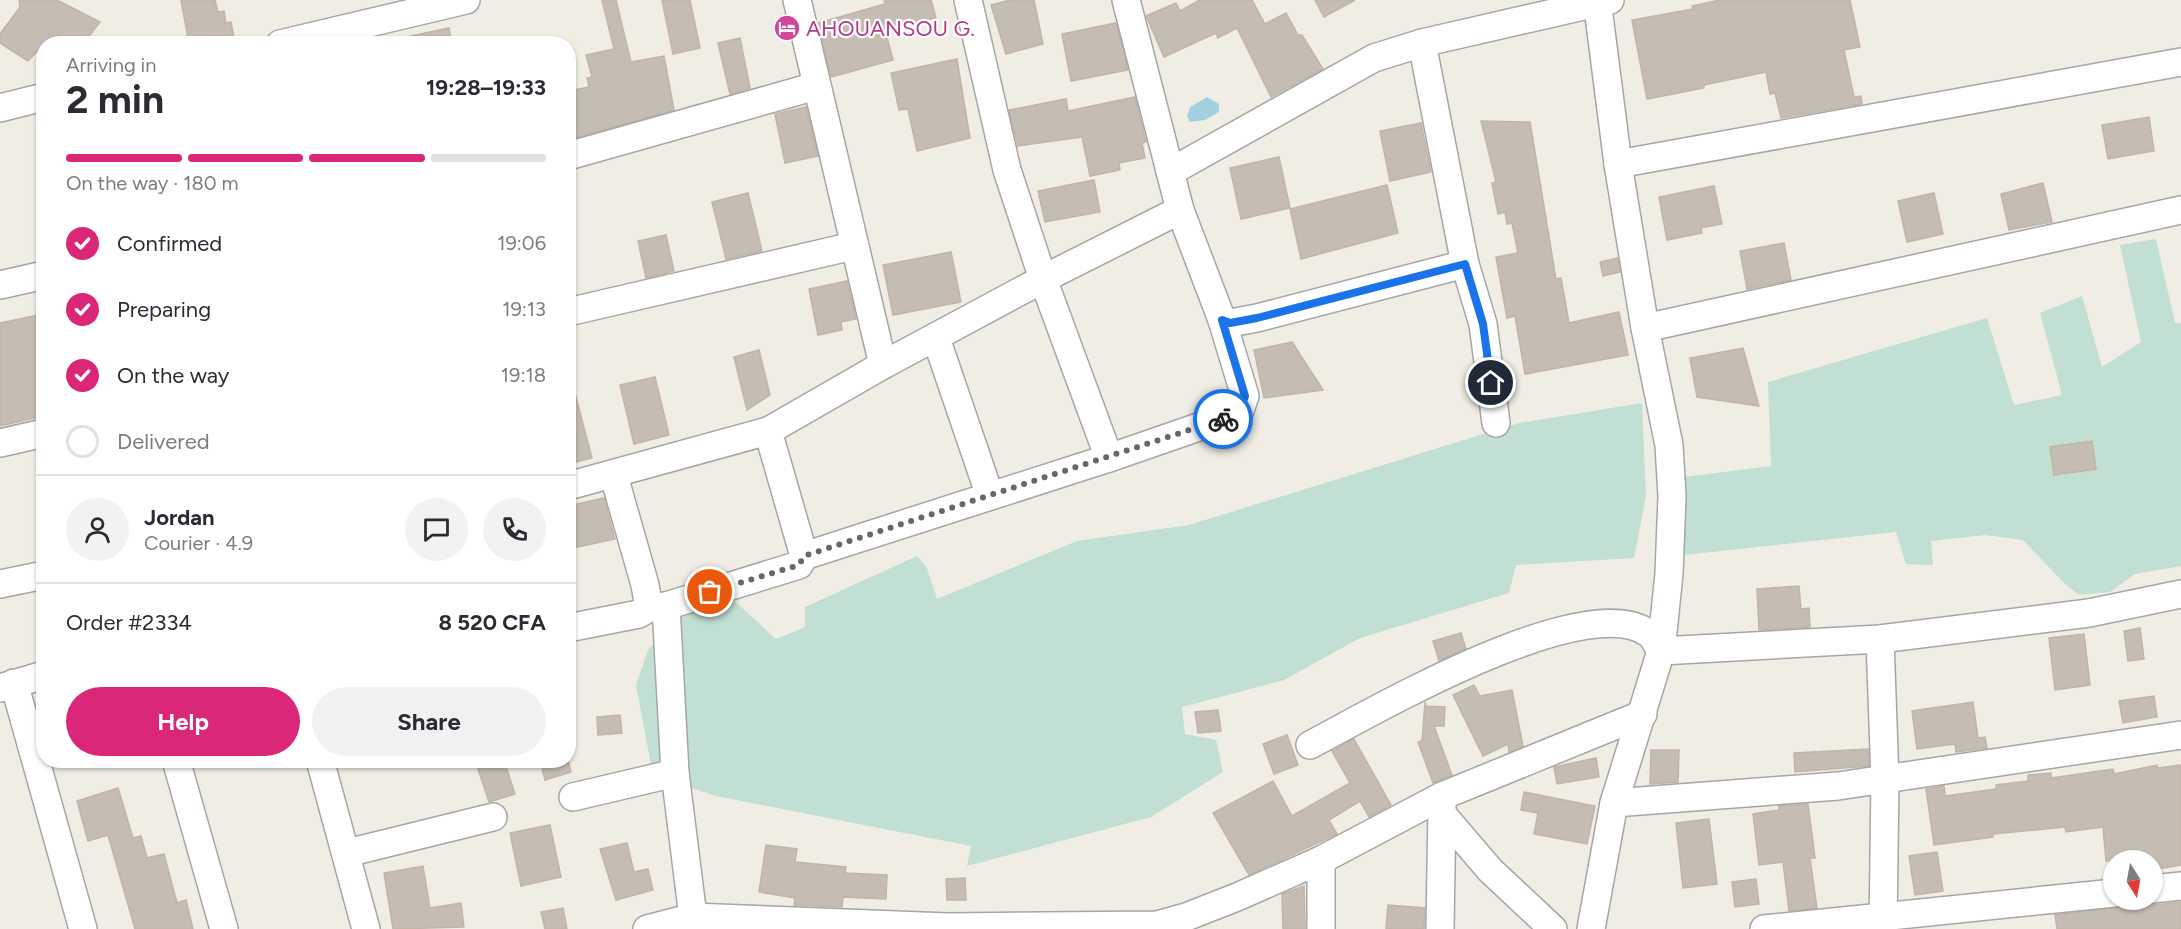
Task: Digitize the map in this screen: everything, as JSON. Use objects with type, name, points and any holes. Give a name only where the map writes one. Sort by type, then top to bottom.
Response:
[{"type":"street","points":[[314,36],[466,0]]},
{"type":"street","points":[[797,0],[853,246],[883,365]]},
{"type":"street","points":[[968,0],[1007,170],[1043,279],[1109,458]]},
{"type":"street","points":[[576,626],[639,614],[799,565],[804,556],[1109,458],[1239,413],[1245,396],[1222,320],[1180,210],[1129,1]]},
{"type":"street","points":[[1170,172],[1374,58],[1422,43],[1602,1],[1618,164],[1645,328],[1669,445],[1672,496],[1669,574],[1662,651],[1614,803],[1591,929]]},
{"type":"street","points":[[1422,43],[1465,264],[1483,324],[1496,423]]},
{"type":"street","points":[[1618,164],[2181,62]]},
{"type":"street","points":[[576,154],[816,86]]},
{"type":"street","points":[[0,108],[36,99]]},
{"type":"street","points":[[576,484],[614,476],[768,431],[883,365],[1043,279],[1180,210]]},
{"type":"street","points":[[1645,328],[2181,210]]},
{"type":"street","points":[[576,310],[853,246]]},
{"type":"street","points":[[1222,320],[1230,323],[1257,318],[1465,264]]},
{"type":"street","points":[[0,285],[36,277]]},
{"type":"street","points":[[936,338],[990,496]]},
{"type":"street","points":[[768,431],[804,556]]},
{"type":"street","points":[[0,442],[36,435]]},
{"type":"street","points":[[614,476],[645,585],[657,607],[693,917]]},
{"type":"street","points":[[0,584],[36,577]]},
{"type":"street","points":[[1662,651],[1881,639],[2090,613],[2181,594]]},
{"type":"street","points":[[1310,745],[1424,686],[1535,637],[1561,629],[1596,623],[1625,624],[1648,633],[1662,651]]},
{"type":"street","points":[[1881,639],[1885,780],[1883,923]]},
{"type":"street","points":[[36,677],[7,686],[83,929]]},
{"type":"street","points":[[647,929],[693,917],[949,928],[1157,925],[1186,918],[1321,860],[1643,714]]},
{"type":"street","points":[[1614,803],[1885,780],[2181,735]]},
{"type":"street","points":[[178,768],[224,929]]},
{"type":"street","points":[[322,768],[366,929]]},
{"type":"street","points":[[573,797],[675,773]]},
{"type":"street","points":[[1440,929],[1442,806]]},
{"type":"street","points":[[1442,806],[1490,870],[1553,929]]},
{"type":"street","points":[[347,853],[494,817]]},
{"type":"street","points":[[1320,929],[1321,860]]},
{"type":"street","points":[[2163,888],[2181,886]]},
{"type":"street","points":[[1764,929],[1883,923],[2103,894]]},
{"type":"green space","points":[[2156,239],[2175,323],[2181,323],[2181,566],[2135,574],[2110,592],[2079,595],[2064,583],[2023,540],[1985,535],[1931,541],[1933,565],[1906,564],[1896,532],[1675,556],[1676,478],[1771,466],[1768,382],[1987,318],[2014,405],[2062,395],[2040,313],[2082,296],[2102,367],[2141,342],[2120,245]]},
{"type":"green space","points":[[1642,403],[1646,496],[1634,558],[1516,565],[1509,593],[1360,638],[1284,680],[1182,707],[1185,734],[1216,740],[1223,772],[1151,817],[967,866],[971,846],[716,796],[653,775],[636,685],[648,650],[667,627],[686,611],[728,595],[776,639],[805,627],[805,607],[917,556],[927,568],[937,599],[1077,541],[1189,525],[1519,423]]},
{"type":"water","points":[[1207,97],[1219,104],[1219,112],[1205,120],[1190,122],[1187,116],[1190,107]]},
{"type":"building","points":[[19,0],[57,0],[100,22],[89,36],[36,36],[36,52],[28,61],[0,43],[0,34],[20,7]]},
{"type":"building","points":[[181,0],[215,0],[218,12],[224,11],[226,23],[231,22],[234,36],[188,36]]},
{"type":"building","points":[[602,0],[616,0],[631,62],[664,56],[674,110],[576,138],[576,89],[589,87],[587,78],[592,77],[586,55],[614,49]]},
{"type":"building","points":[[662,0],[690,0],[700,48],[673,54]]},
{"type":"building","points":[[884,0],[931,0],[936,18],[885,30],[893,60],[831,77],[818,23],[885,4]]},
{"type":"building","points":[[1010,0],[1034,0],[1043,44],[1006,54],[991,5]]},
{"type":"building","points":[[1200,0],[1252,0],[1265,24],[1286,13],[1298,35],[1302,35],[1323,69],[1271,97],[1237,28],[1218,38],[1216,33],[1164,57],[1146,16],[1176,3],[1180,11]]},
{"type":"building","points":[[1315,0],[1355,0],[1324,17]]},
{"type":"building","points":[[1720,0],[1850,0],[1860,47],[1844,50],[1854,97],[1861,96],[1862,104],[1781,118],[1775,93],[1770,94],[1766,72],[1704,85],[1704,88],[1647,99],[1632,20],[1693,9],[1692,6]]},
{"type":"building","points":[[1116,23],[1128,70],[1071,81],[1062,34]]},
{"type":"building","points":[[449,28],[450,36],[411,36]]},
{"type":"building","points":[[740,38],[750,88],[730,94],[718,43]]},
{"type":"building","points":[[957,59],[970,138],[917,151],[908,109],[899,110],[891,73]]},
{"type":"building","points":[[1135,97],[1146,142],[1142,143],[1145,158],[1119,163],[1120,170],[1090,176],[1082,137],[1018,146],[1009,110],[1066,99],[1068,111]]},
{"type":"building","points":[[806,107],[818,156],[785,163],[775,114]]},
{"type":"building","points":[[2149,117],[2154,151],[2108,159],[2102,125]]},
{"type":"building","points":[[1481,121],[1530,122],[1556,279],[1561,278],[1569,323],[1619,312],[1628,355],[1525,374],[1515,316],[1507,318],[1496,257],[1518,253],[1512,223],[1507,224],[1505,212],[1498,214],[1492,183],[1496,182]]},
{"type":"building","points":[[1421,123],[1431,172],[1390,181],[1380,131]]},
{"type":"building","points":[[1279,157],[1290,208],[1241,219],[1230,168]]},
{"type":"building","points":[[1094,180],[1100,212],[1045,222],[1038,191]]},
{"type":"building","points":[[2043,183],[2052,222],[2009,230],[2001,194]]},
{"type":"building","points":[[1387,185],[1398,233],[1301,259],[1290,209]]},
{"type":"building","points":[[1714,186],[1722,224],[1701,228],[1702,233],[1667,240],[1659,197]]},
{"type":"building","points":[[748,193],[762,251],[726,259],[712,202]]},
{"type":"building","points":[[1934,193],[1943,234],[1907,242],[1898,201]]},
{"type":"building","points":[[666,235],[674,271],[646,278],[638,241]]},
{"type":"building","points":[[1784,243],[1791,280],[1747,289],[1740,251]]},
{"type":"building","points":[[951,252],[961,302],[893,315],[883,265]]},
{"type":"building","points":[[1618,258],[1620,272],[1603,276],[1600,262]]},
{"type":"building","points":[[847,281],[856,319],[841,322],[842,330],[818,335],[809,289]]},
{"type":"building","points":[[36,316],[36,418],[0,426],[0,323]]},
{"type":"building","points":[[1292,342],[1323,390],[1264,398],[1254,350]]},
{"type":"building","points":[[1743,348],[1759,406],[1697,397],[1690,358]]},
{"type":"building","points":[[759,350],[770,395],[747,410],[734,357]]},
{"type":"building","points":[[655,377],[669,435],[634,444],[620,385]]},
{"type":"building","points":[[576,397],[592,458],[576,462]]},
{"type":"building","points":[[2092,441],[2096,469],[2054,475],[2050,447]]},
{"type":"building","points":[[604,498],[615,539],[576,547],[576,504]]},
{"type":"building","points":[[1799,586],[1801,609],[1809,608],[1810,627],[1759,630],[1757,589]]},
{"type":"building","points":[[2140,628],[2144,659],[2128,661],[2124,631]]},
{"type":"building","points":[[1461,633],[1466,649],[1439,661],[1433,641]]},
{"type":"building","points":[[2084,634],[2090,685],[2055,690],[2049,638]]},
{"type":"building","points":[[1474,685],[1480,696],[1512,690],[1523,746],[1509,752],[1508,744],[1483,756],[1453,695]]},
{"type":"building","points":[[2154,696],[2157,717],[2123,723],[2119,701]]},
{"type":"building","points":[[1425,702],[1426,706],[1445,707],[1444,726],[1434,726],[1452,775],[1433,783],[1418,742],[1422,741]]},
{"type":"building","points":[[1973,702],[1978,738],[1985,737],[1987,748],[1956,752],[1955,744],[1917,749],[1912,711]]},
{"type":"building","points":[[1218,710],[1221,731],[1198,733],[1195,712]]},
{"type":"building","points":[[620,715],[622,733],[598,735],[597,717]]},
{"type":"building","points":[[1287,735],[1298,765],[1274,774],[1263,744]]},
{"type":"building","points":[[1354,739],[1391,805],[1369,817],[1360,801],[1329,820],[1337,834],[1249,875],[1213,813],[1273,781],[1292,816],[1350,783],[1332,751]]},
{"type":"building","points":[[1868,749],[1869,766],[1795,772],[1794,753]]},
{"type":"building","points":[[1651,750],[1679,750],[1678,782],[1650,784]]},
{"type":"building","points":[[1596,758],[1599,777],[1557,784],[1554,767]]},
{"type":"building","points":[[2157,765],[2158,768],[2181,765],[2181,865],[2163,868],[2163,850],[2105,850],[2103,827],[2066,832],[2065,827],[1993,834],[1993,837],[1934,845],[1926,789],[1944,786],[1945,796],[1996,789],[1996,785],[2028,781],[2028,775],[2051,773],[2051,778],[2113,769],[2114,774]]},
{"type":"building","points":[[478,768],[507,768],[515,794],[489,802]]},
{"type":"building","points":[[542,768],[570,768],[571,772],[545,780]]},
{"type":"building","points":[[118,788],[133,838],[141,836],[147,858],[164,854],[177,903],[186,900],[193,929],[135,929],[108,835],[88,841],[77,801]]},
{"type":"building","points":[[1524,792],[1595,806],[1587,844],[1534,834],[1538,813],[1521,810]]},
{"type":"building","points":[[1808,804],[1815,858],[1810,858],[1817,908],[1789,911],[1783,862],[1759,865],[1753,814],[1779,810],[1779,806]]},
{"type":"building","points":[[1709,819],[1717,884],[1683,888],[1676,823]]},
{"type":"building","points":[[550,825],[561,877],[521,886],[510,833]]},
{"type":"building","points":[[627,843],[634,872],[648,869],[653,890],[616,900],[600,849]]},
{"type":"building","points":[[766,845],[797,849],[795,862],[846,867],[845,873],[887,875],[886,899],[843,897],[842,907],[794,905],[795,898],[759,892]]},
{"type":"building","points":[[1937,852],[1943,891],[1915,895],[1909,856]]},
{"type":"building","points":[[423,866],[430,908],[461,903],[464,927],[393,929],[384,873]]},
{"type":"building","points":[[965,878],[966,900],[947,900],[946,879]]},
{"type":"building","points":[[1756,879],[1759,904],[1735,907],[1732,882]]},
{"type":"building","points":[[1304,886],[1305,929],[1283,929],[1282,894]]},
{"type":"building","points":[[2181,902],[2181,929],[2057,929],[2055,915],[2103,909],[2163,910],[2163,904]]},
{"type":"building","points":[[1388,905],[1425,908],[1424,929],[1386,929]]},
{"type":"building","points":[[563,908],[567,929],[545,929],[541,912]]},
{"type":"way so far","points":[[710,592],[799,565],[804,556],[1223,419]]},
{"type":"place","name":"AHOUANSOU G.","points":[[787,28]]},
{"type":"route","points":[[1223,419],[1239,413],[1245,396],[1222,320],[1230,323],[1257,318],[1465,264],[1483,324],[1491,383]]}]
